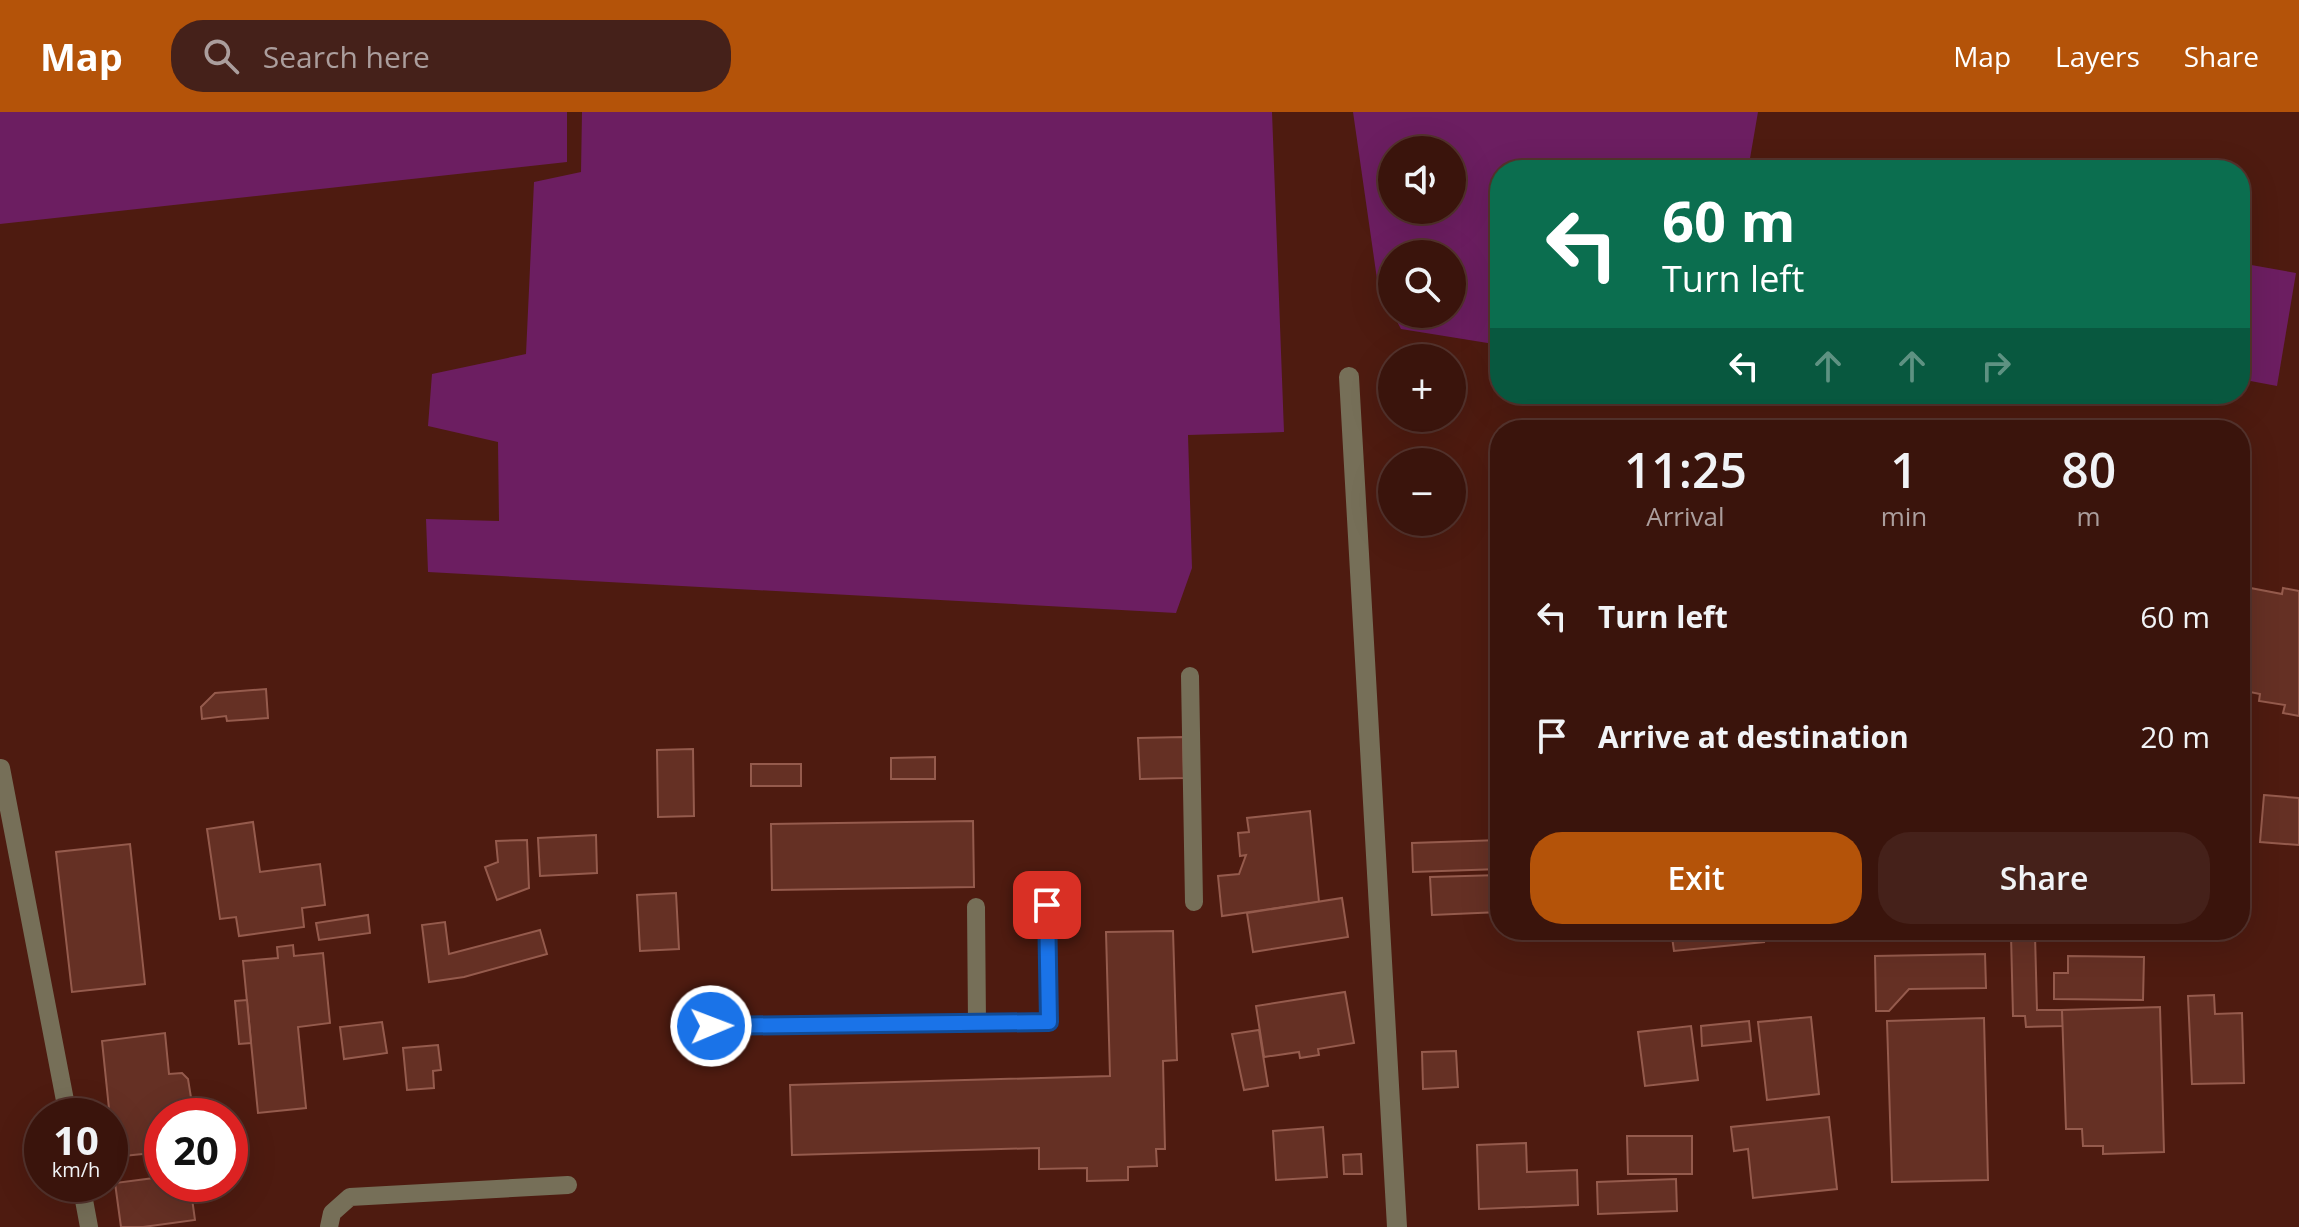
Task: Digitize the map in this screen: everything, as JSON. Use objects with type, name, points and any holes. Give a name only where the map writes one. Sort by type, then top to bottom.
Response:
[{"type":"street","points":[[1349,377],[1397,1227]]},
{"type":"lane","points":[[1190,676],[1194,902]]},
{"type":"lane","points":[[1,768],[65,1098]]},
{"type":"lane","points":[[711,1026],[1049,1022],[1047,905]]},
{"type":"lane","points":[[976,907],[977,1023]]},
{"type":"lane","points":[[329,1227],[332,1213],[350,1197],[568,1185]]},
{"type":"lane","points":[[84,1202],[89,1227]]},
{"type":"shaded area","points":[[0,112],[567,112],[567,162],[0,224]]},
{"type":"shaded area","points":[[582,112],[1272,112],[1284,432],[1188,435],[1192,568],[1176,613],[428,572],[426,519],[499,521],[498,442],[428,426],[432,374],[526,354],[534,182],[581,172]]},
{"type":"shaded area","points":[[1353,112],[1758,112],[1750,160],[1490,160],[1490,343],[1401,329],[1466,328],[1466,240],[1378,240],[1378,286]]},
{"type":"shaded area","points":[[2250,265],[2296,273],[2277,386],[2250,381]]},
{"type":"building","points":[[2250,588],[2282,594],[2283,588],[2299,591],[2299,716],[2283,713],[2285,705],[2259,701],[2260,694],[2250,692]]},
{"type":"building","points":[[266,689],[268,718],[227,721],[226,716],[202,719],[201,707],[215,693]]},
{"type":"building","points":[[1183,737],[1184,778],[1140,779],[1138,738]]},
{"type":"building","points":[[693,749],[694,816],[658,817],[657,750]]},
{"type":"building","points":[[935,757],[935,779],[891,779],[891,758]]},
{"type":"building","points":[[751,764],[801,764],[801,786],[751,786]]},
{"type":"building","points":[[2264,795],[2299,798],[2299,845],[2260,842]]},
{"type":"building","points":[[1310,811],[1319,902],[1222,916],[1218,876],[1239,874],[1246,855],[1240,856],[1238,833],[1249,832],[1247,818]]},
{"type":"building","points":[[973,821],[974,887],[772,890],[771,824]]},
{"type":"building","points":[[253,822],[260,872],[320,864],[325,905],[302,908],[304,927],[239,936],[236,917],[220,919],[207,829]]},
{"type":"building","points":[[596,835],[597,873],[540,876],[538,838]]},
{"type":"building","points":[[527,840],[529,888],[497,900],[485,867],[498,862],[496,841]]},
{"type":"building","points":[[1490,840],[1490,869],[1413,872],[1412,843]]},
{"type":"building","points":[[130,844],[145,984],[72,992],[56,852]]},
{"type":"building","points":[[1490,875],[1490,912],[1432,915],[1430,877]]},
{"type":"building","points":[[676,893],[679,949],[640,951],[637,895]]},
{"type":"building","points":[[1342,898],[1348,937],[1253,952],[1247,913]]},
{"type":"building","points":[[368,915],[370,933],[319,940],[316,923]]},
{"type":"building","points":[[445,922],[449,954],[540,930],[547,954],[464,977],[429,982],[422,925]]},
{"type":"building","points":[[1173,931],[1177,1060],[1163,1061],[1165,1149],[1156,1149],[1157,1166],[1128,1167],[1128,1180],[1087,1181],[1087,1168],[1039,1169],[1039,1148],[792,1155],[790,1085],[1110,1076],[1106,932]]},
{"type":"building","points":[[1672,940],[1764,942],[1674,951]]},
{"type":"building","points":[[2011,940],[2035,940],[2037,1010],[2062,1010],[2063,1026],[2026,1027],[2025,1016],[2013,1016]]},
{"type":"building","points":[[293,945],[294,956],[323,953],[330,1023],[298,1027],[306,1108],[258,1113],[243,961],[278,958],[277,947]]},
{"type":"building","points":[[1985,954],[1986,988],[1909,989],[1889,1011],[1876,1011],[1875,956]]},
{"type":"building","points":[[2068,956],[2144,957],[2143,1000],[2054,999],[2054,973],[2068,973]]},
{"type":"building","points":[[1345,992],[1354,1043],[1318,1049],[1319,1055],[1300,1058],[1299,1052],[1264,1057],[1256,1006]]},
{"type":"building","points":[[2214,995],[2215,1014],[2242,1013],[2244,1083],[2192,1084],[2188,996]]},
{"type":"building","points":[[247,1000],[251,1043],[239,1044],[235,1001]]},
{"type":"building","points":[[2160,1007],[2164,1152],[2103,1154],[2103,1146],[2083,1146],[2082,1129],[2066,1129],[2062,1010]]},
{"type":"building","points":[[1811,1017],[1819,1094],[1767,1100],[1758,1022]]},
{"type":"building","points":[[1984,1018],[1988,1180],[1892,1182],[1887,1021]]},
{"type":"building","points":[[1749,1021],[1751,1041],[1702,1046],[1701,1026]]},
{"type":"building","points":[[382,1022],[387,1053],[344,1059],[340,1027]]},
{"type":"building","points":[[1691,1026],[1698,1080],[1645,1086],[1638,1032]]},
{"type":"building","points":[[1259,1030],[1268,1086],[1244,1090],[1232,1034]]},
{"type":"building","points":[[165,1033],[169,1074],[182,1073],[188,1079],[191,1098],[144,1098],[144,1154],[128,1156],[128,1098],[108,1098],[102,1041]]},
{"type":"building","points":[[438,1045],[441,1070],[433,1071],[434,1088],[407,1090],[403,1048]]},
{"type":"building","points":[[1456,1051],[1458,1087],[1423,1089],[1422,1052]]},
{"type":"building","points":[[1829,1117],[1837,1189],[1753,1198],[1748,1149],[1734,1151],[1731,1127]]},
{"type":"building","points":[[1323,1127],[1327,1177],[1276,1180],[1273,1131]]},
{"type":"building","points":[[1627,1136],[1692,1136],[1692,1174],[1628,1174]]},
{"type":"building","points":[[1526,1143],[1527,1172],[1577,1170],[1578,1205],[1479,1209],[1477,1145]]},
{"type":"building","points":[[1361,1154],[1362,1174],[1344,1174],[1343,1155]]},
{"type":"building","points":[[144,1179],[144,1202],[192,1202],[195,1220],[121,1227],[118,1202],[128,1202],[128,1181]]},
{"type":"building","points":[[1676,1179],[1677,1211],[1598,1214],[1597,1182]]},
{"type":"route","points":[[711,1026],[1049,1022],[1047,905]]}]
